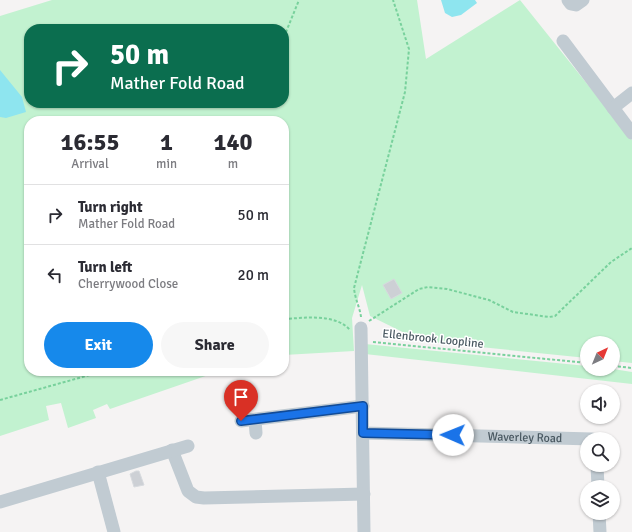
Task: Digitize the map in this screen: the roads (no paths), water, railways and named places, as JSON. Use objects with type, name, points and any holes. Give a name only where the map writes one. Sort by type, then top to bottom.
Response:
[{"type":"street","points":[[568,0],[571,4],[576,5],[583,0]]},
{"type":"street","points":[[563,41],[632,133]]},
{"type":"street","points":[[612,108],[632,93]]},
{"type":"street","points":[[361,335],[363,362],[364,532]]},
{"type":"street","points":[[241,421],[363,406]]},
{"type":"street","points":[[254,420],[256,433]]},
{"type":"street","name":"Waverley Road","points":[[363,433],[580,439]]},
{"type":"street","points":[[0,502],[188,446]]},
{"type":"street","points":[[172,450],[176,464],[188,491],[196,496],[204,498],[364,494]]},
{"type":"street","points":[[98,472],[114,532]]},
{"type":"street","points":[[599,520],[600,532]]},
{"type":"water","points":[[441,0],[475,0],[477,3],[461,15],[452,17],[445,13]]},
{"type":"water","points":[[0,70],[22,97],[26,112],[6,118],[0,117]]}]
